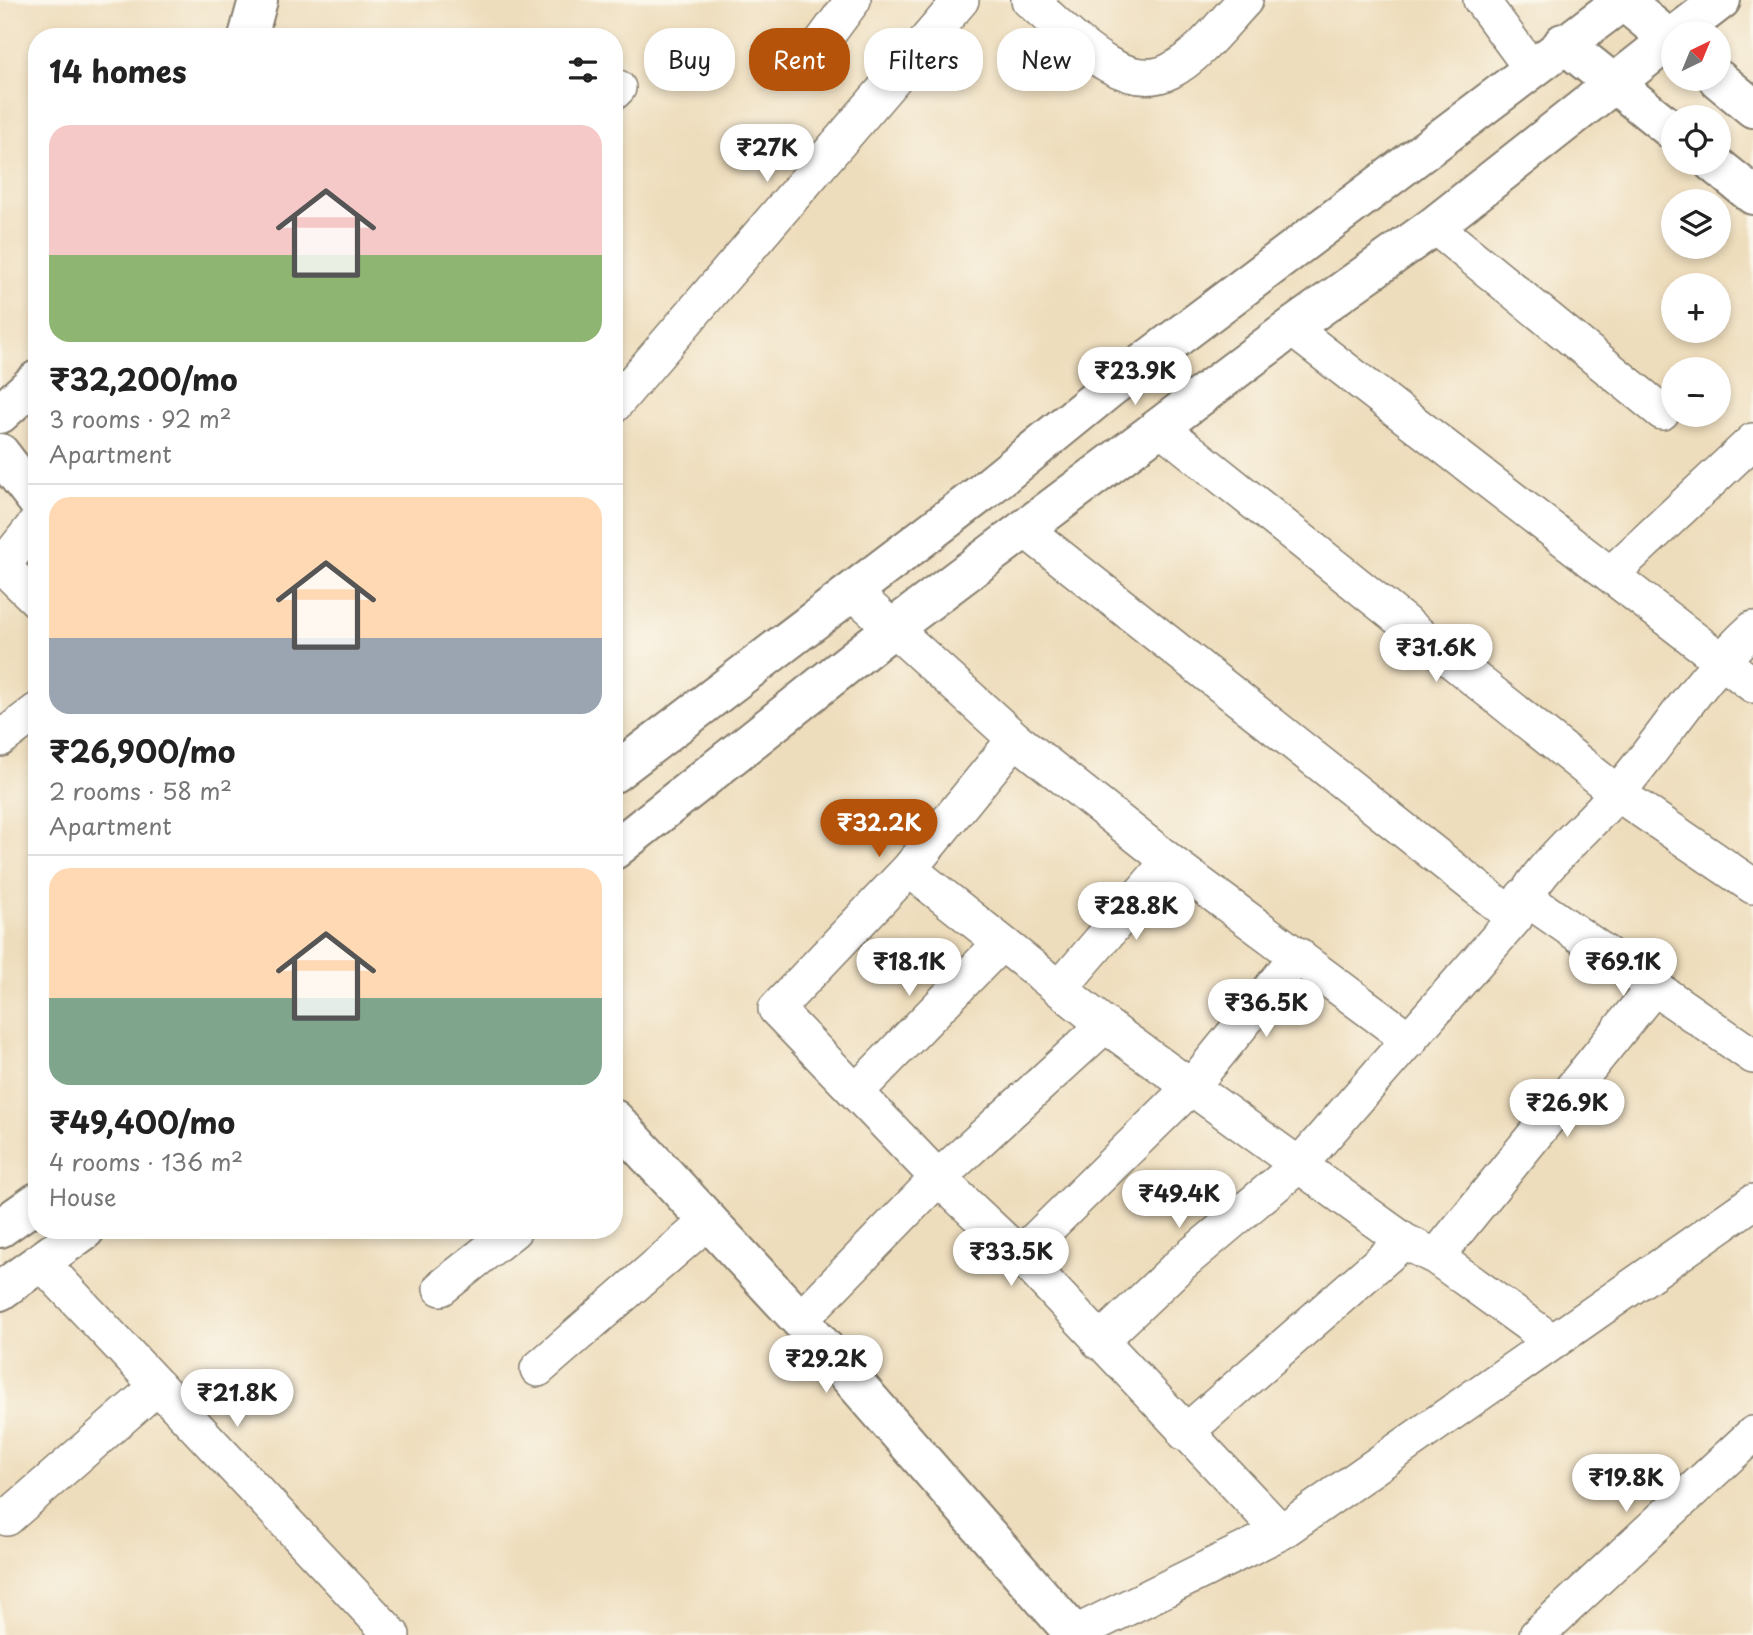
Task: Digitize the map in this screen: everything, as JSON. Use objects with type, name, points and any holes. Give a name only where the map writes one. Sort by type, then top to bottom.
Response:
[{"type":"main road","points":[[250,28],[258,0]]},
{"type":"main road","points":[[1695,21],[1721,0]]},
{"type":"main road","points":[[623,766],[853,592],[1110,388],[1241,292],[1563,43],[1624,1],[1661,28]]},
{"type":"main road","points":[[1563,43],[1661,121]]},
{"type":"main road","points":[[623,843],[1023,528],[1291,328],[1434,226],[1661,48]]},
{"type":"main road","points":[[1731,90],[1753,108]]},
{"type":"main road","points":[[1728,175],[1753,195]]},
{"type":"main road","points":[[0,414],[28,388]]},
{"type":"main road","points":[[0,453],[28,489]]},
{"type":"main road","points":[[623,1139],[708,1221],[800,1320],[1075,1635]]},
{"type":"main road","points":[[0,1291],[73,1239]]},
{"type":"street","points":[[832,28],[853,0]]},
{"type":"street","points":[[623,394],[961,0]]},
{"type":"street","points":[[1029,0],[1110,67],[1152,78],[1172,70],[1195,51],[1245,0]]},
{"type":"street","points":[[1481,0],[1531,68]]},
{"type":"street","points":[[1434,226],[1661,411]]},
{"type":"street","points":[[1291,328],[1753,685]]},
{"type":"street","points":[[1160,427],[1617,793],[1753,886]]},
{"type":"street","points":[[1611,574],[1753,441]]},
{"type":"street","points":[[1023,528],[1519,907],[1655,986],[1753,1056]]},
{"type":"street","points":[[28,533],[1,567],[28,592]]},
{"type":"street","points":[[853,592],[1015,738],[1169,861],[1410,1040]]},
{"type":"street","points":[[1099,1342],[1181,1264],[1300,1164],[1410,1040],[1617,793],[1719,660],[1753,629]]},
{"type":"street","points":[[0,739],[28,718]]},
{"type":"street","points":[[1015,738],[909,869],[776,1010],[938,1178],[1020,1255],[1099,1342],[1281,1532]]},
{"type":"street","points":[[1061,987],[1169,861]]},
{"type":"street","points":[[909,869],[1000,944],[1061,987],[1105,1025],[1404,1241],[1436,1257],[1553,1342]]},
{"type":"street","points":[[857,1091],[1000,944]]},
{"type":"street","points":[[1020,1255],[1191,1087],[1298,955]]},
{"type":"street","points":[[1436,1257],[1655,986]]},
{"type":"street","points":[[800,1320],[938,1178],[1105,1025]]},
{"type":"street","points":[[1075,1635],[1281,1532],[1753,1202]]},
{"type":"street","points":[[538,1369],[708,1221]]},
{"type":"street","points":[[441,1288],[503,1239]]},
{"type":"street","points":[[1185,1433],[1404,1241]]},
{"type":"street","points":[[41,1262],[391,1635]]},
{"type":"street","points":[[7,1518],[158,1386]]},
{"type":"street","points":[[1537,1635],[1753,1434]]}]
